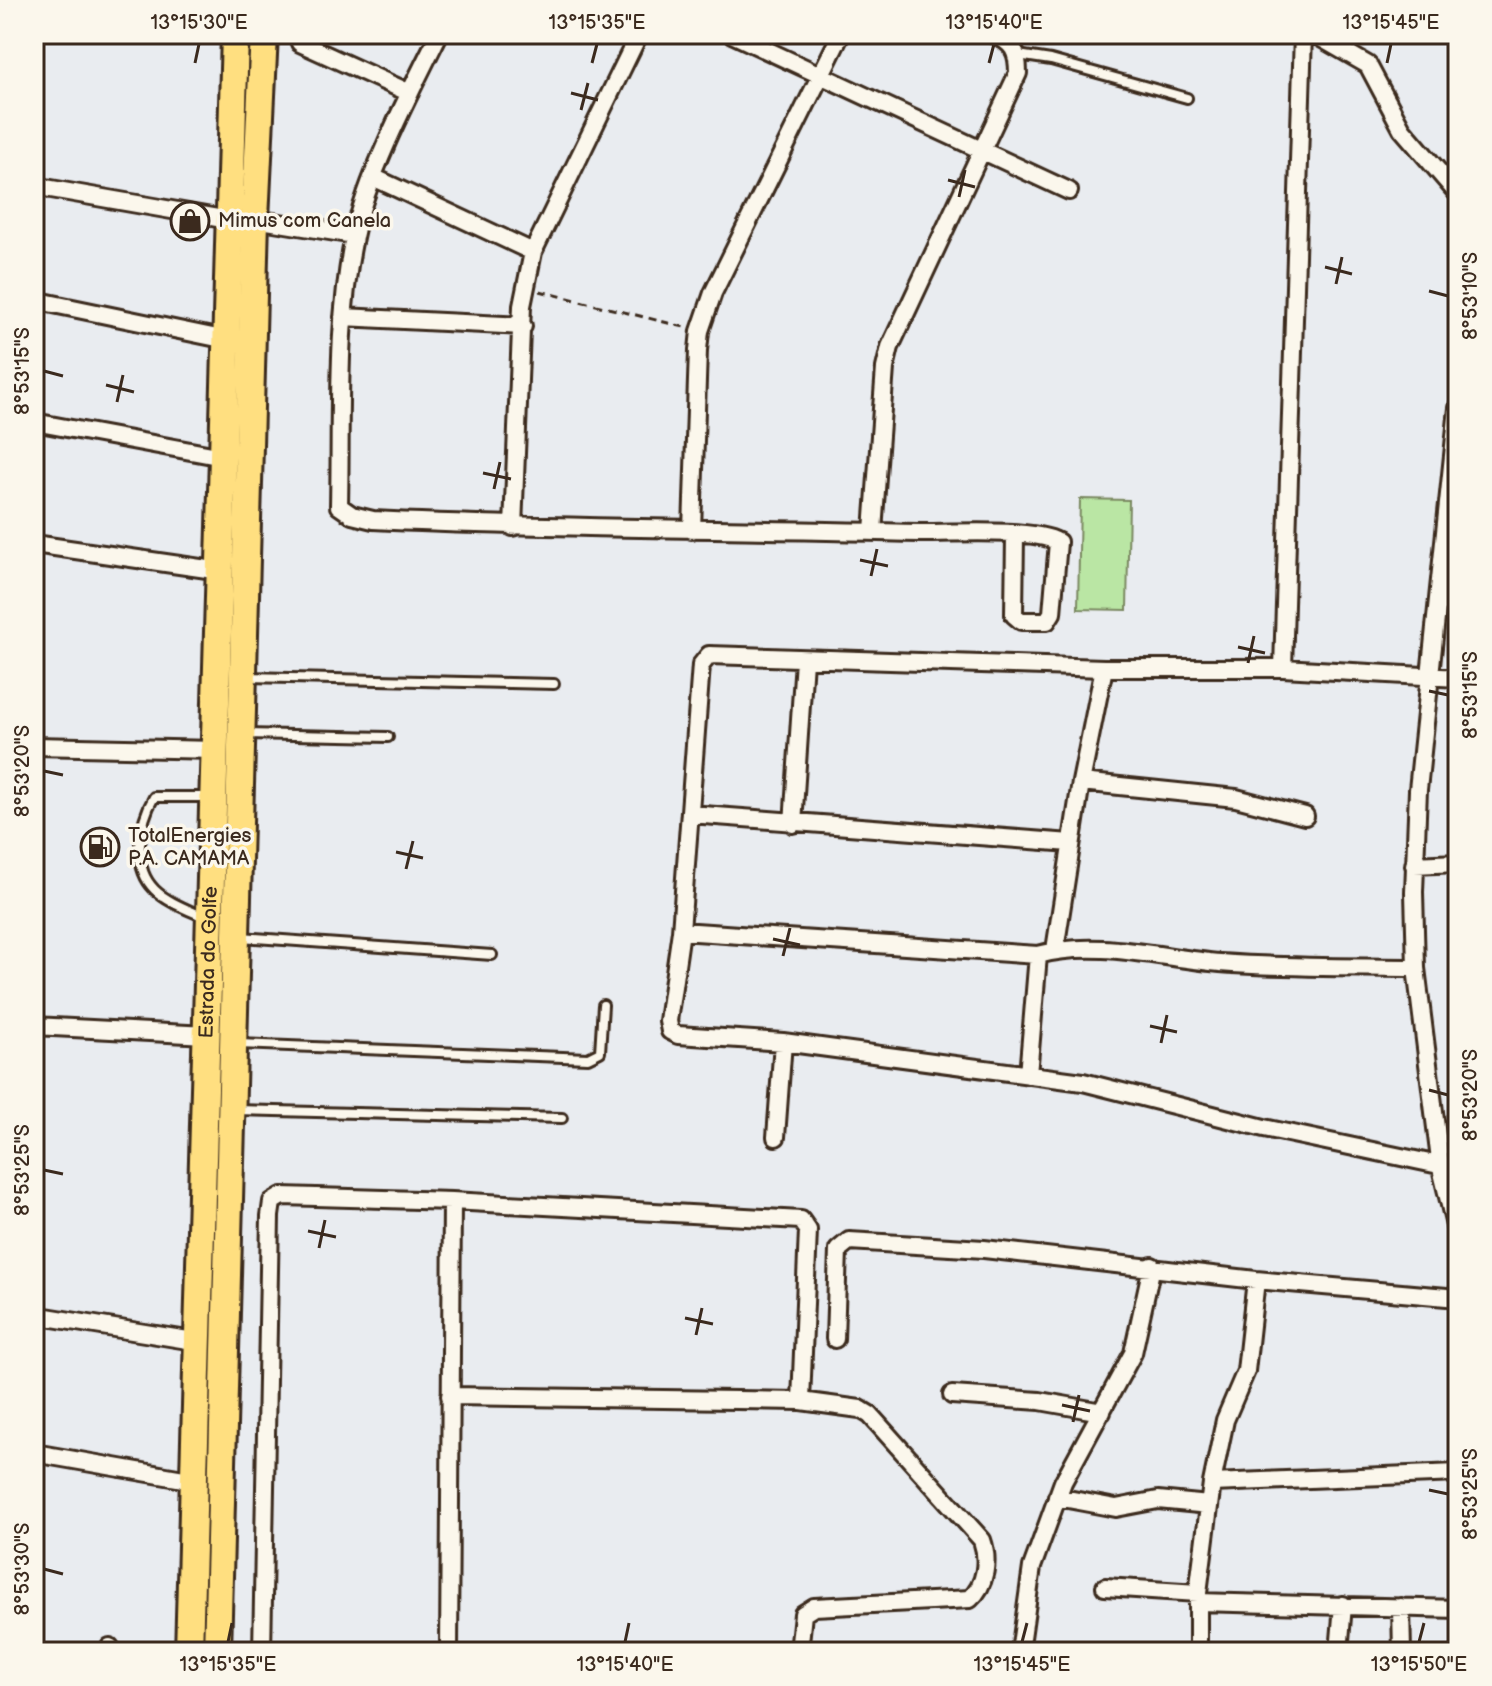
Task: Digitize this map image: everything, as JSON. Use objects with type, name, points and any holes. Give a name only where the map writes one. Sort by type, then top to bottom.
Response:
[{"type":"highway","name":"Estrada do Golfe","points":[[189,1652],[235,34]]},
{"type":"highway","name":"Estrada do Golfe","points":[[217,1652],[255,219],[264,34]]},
{"type":"street","points":[[439,34],[410,93],[354,235],[343,317],[339,506],[352,515],[373,520],[513,527],[873,531],[1015,535],[1048,536],[1058,542],[1052,613],[1047,621],[1021,621],[1014,615],[1015,535]]},
{"type":"street","points":[[513,527],[525,287],[533,252],[639,34]]},
{"type":"street","points":[[732,34],[1069,191]]},
{"type":"street","points":[[692,530],[700,331],[713,293],[841,34]]},
{"type":"street","points":[[873,531],[885,368],[890,347],[1018,73],[1018,55],[1009,41],[994,34]]},
{"type":"street","points":[[1283,668],[1303,34]]},
{"type":"street","points":[[1314,34],[1368,65],[1402,129],[1458,194]]},
{"type":"street","points":[[300,43],[410,93]]},
{"type":"street","points":[[375,178],[533,252]]},
{"type":"street","points":[[34,186],[229,220]]},
{"type":"street","points":[[255,219],[354,235]]},
{"type":"street","points":[[34,300],[227,340]]},
{"type":"street","points":[[343,317],[523,326]]},
{"type":"street","points":[[1458,408],[1429,677],[1414,865],[1416,968],[1450,1168],[1458,1238]]},
{"type":"street","points":[[34,422],[223,457]]},
{"type":"street","points":[[34,544],[221,571]]},
{"type":"street","points":[[1450,1168],[1083,1082],[783,1042],[678,1035],[670,1031],[668,1021],[681,931],[704,659],[709,655],[1104,668],[1283,668],[1458,678]]},
{"type":"street","points":[[793,824],[804,660]]},
{"type":"street","points":[[1055,950],[1081,782],[1104,668]]},
{"type":"street","points":[[34,746],[216,750]]},
{"type":"street","points":[[1081,782],[1225,797],[1305,816]]},
{"type":"street","points":[[690,814],[1071,843]]},
{"type":"street","points":[[1414,865],[1458,863]]},
{"type":"street","points":[[681,931],[1038,955],[1055,950],[1104,950],[1253,965],[1416,968]]},
{"type":"street","points":[[1028,1075],[1038,955]]},
{"type":"street","points":[[34,1026],[207,1035]]},
{"type":"street","points":[[776,1137],[783,1042]]},
{"type":"street","points":[[262,1652],[272,1202],[282,1196],[452,1201],[801,1220],[808,1230],[801,1401]]},
{"type":"street","points":[[449,1652],[452,1201]]},
{"type":"street","points":[[835,1339],[838,1250],[849,1241],[984,1249],[1256,1280],[1458,1298]]},
{"type":"street","points":[[1020,1652],[1028,1582],[1057,1497],[1133,1353],[1152,1266]]},
{"type":"street","points":[[1198,1652],[1198,1598],[1212,1483],[1225,1420],[1246,1371],[1256,1280]]},
{"type":"street","points":[[34,1315],[200,1342]]},
{"type":"street","points":[[952,1395],[1040,1401],[1102,1412]]},
{"type":"street","points":[[450,1396],[801,1401],[860,1409],[870,1415],[982,1540],[986,1551],[983,1580],[978,1592],[970,1599],[814,1607],[803,1614],[799,1652]]},
{"type":"street","points":[[34,1453],[195,1481]]},
{"type":"street","points":[[1212,1483],[1458,1473]]},
{"type":"street","points":[[1057,1497],[1116,1508],[1158,1500],[1209,1505]]},
{"type":"street","points":[[1105,1587],[1198,1598],[1458,1609]]},
{"type":"street","points":[[1339,1652],[1343,1605]]},
{"type":"street","points":[[1401,1607],[1402,1652]]},
{"type":"lane","points":[[1018,55],[1051,60],[1187,98]]},
{"type":"lane","points":[[243,677],[554,684]]},
{"type":"lane","points":[[241,734],[388,737]]},
{"type":"lane","points":[[209,919],[153,889],[142,875],[140,851],[142,827],[154,797],[214,797]]},
{"type":"lane","points":[[236,937],[492,955]]},
{"type":"lane","points":[[233,1044],[588,1058],[600,1052],[603,1005]]},
{"type":"lane","points":[[232,1110],[562,1118]]},
{"type":"path","points":[[525,287],[700,331]]},
{"type":"green space","points":[[1080,499],[1129,500],[1127,610],[1078,609]]},
{"type":"place","name":"Mimus com Canela","points":[[190,221]]},
{"type":"place","name":"TotalEnergies P.A. CAMAMA","points":[[100,847]]}]
